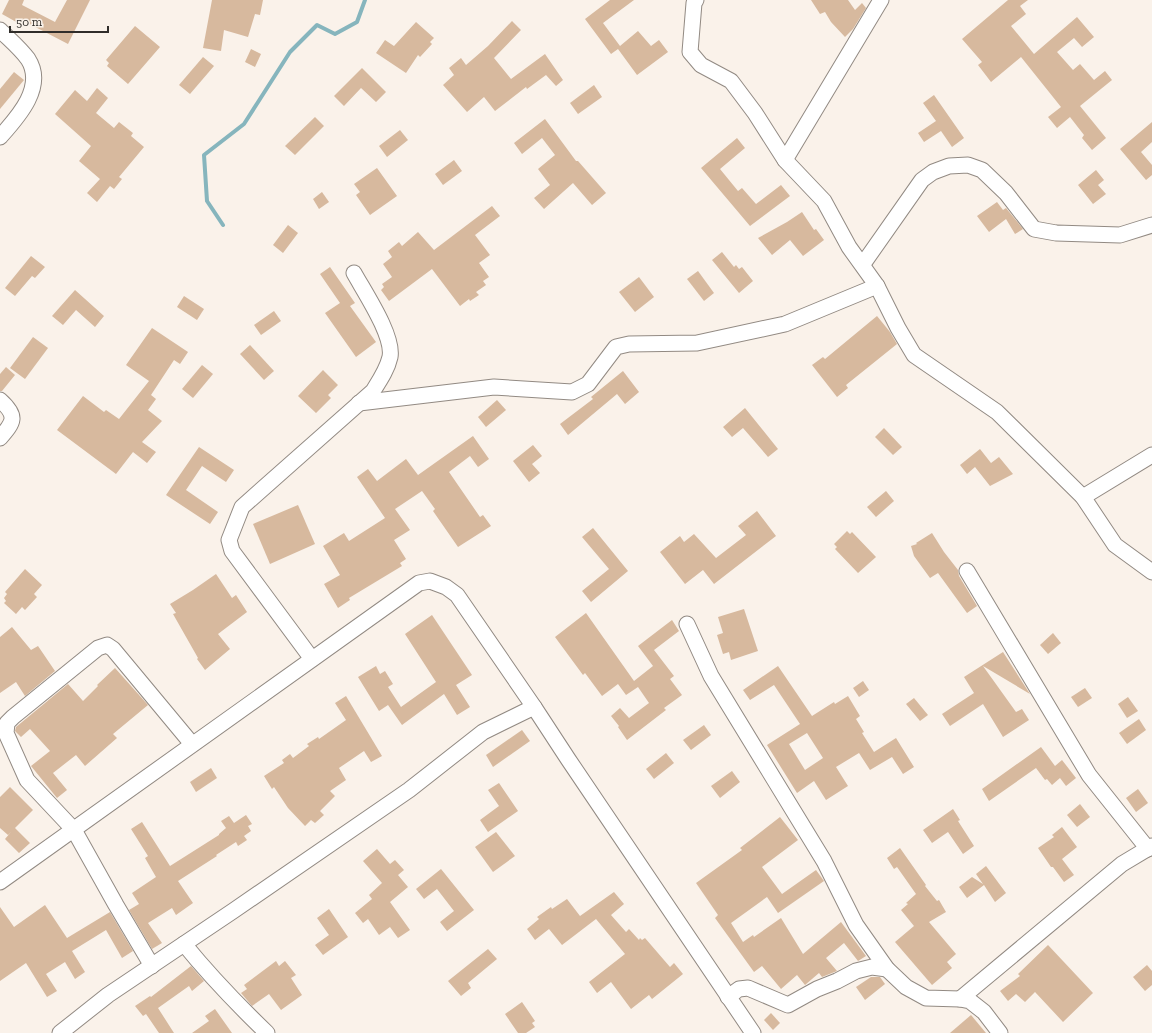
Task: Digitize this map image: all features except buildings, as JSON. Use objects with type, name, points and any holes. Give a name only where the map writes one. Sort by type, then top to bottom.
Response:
[{"type":"street","points":[[696,0],[694,3],[690,52],[701,65],[731,81],[755,113],[785,160],[824,201],[849,246],[877,286],[898,328],[914,355],[997,412],[1083,497],[1115,545],[1152,572]]},
{"type":"street","points":[[785,160],[881,0]]},
{"type":"street","points":[[0,30],[28,60],[33,75],[32,89],[28,100],[0,138]]},
{"type":"street","points":[[862,264],[922,180],[933,172],[949,166],[968,165],[982,170],[1006,193],[1034,229],[1056,233],[1120,235],[1152,225]]},
{"type":"street","points":[[312,659],[232,550],[229,540],[242,507],[373,390],[385,372],[390,356],[387,335],[354,273]]},
{"type":"street","points":[[359,403],[494,387],[572,392],[588,384],[616,348],[629,344],[697,342],[785,324],[877,286]]},
{"type":"street","points":[[0,400],[9,409],[12,416],[11,426],[0,438]]},
{"type":"street","points":[[1083,497],[1152,456]]},
{"type":"street","points":[[960,999],[1122,864],[1150,847],[1089,775],[967,571]]},
{"type":"street","points":[[0,882],[419,583],[430,580],[446,587],[457,595],[534,706],[568,759],[753,1033]]},
{"type":"street","points":[[686,624],[711,676],[824,861],[856,925],[886,969],[906,987],[926,998],[960,999],[970,1001],[984,1012],[1000,1033]]},
{"type":"street","points":[[152,966],[74,830],[28,780],[6,733],[7,723],[98,648],[107,645],[113,649],[192,744]]},
{"type":"street","points":[[60,1033],[108,995],[408,790],[483,732],[534,706]]},
{"type":"street","points":[[184,944],[238,1005],[267,1033]]},
{"type":"street","points":[[728,997],[739,989],[748,988],[788,1006],[817,989],[856,971],[872,967],[886,969]]},
{"type":"waterway","points":[[223,225],[207,201],[204,155],[244,124],[290,52],[317,25],[335,34],[357,22],[365,0]]}]
